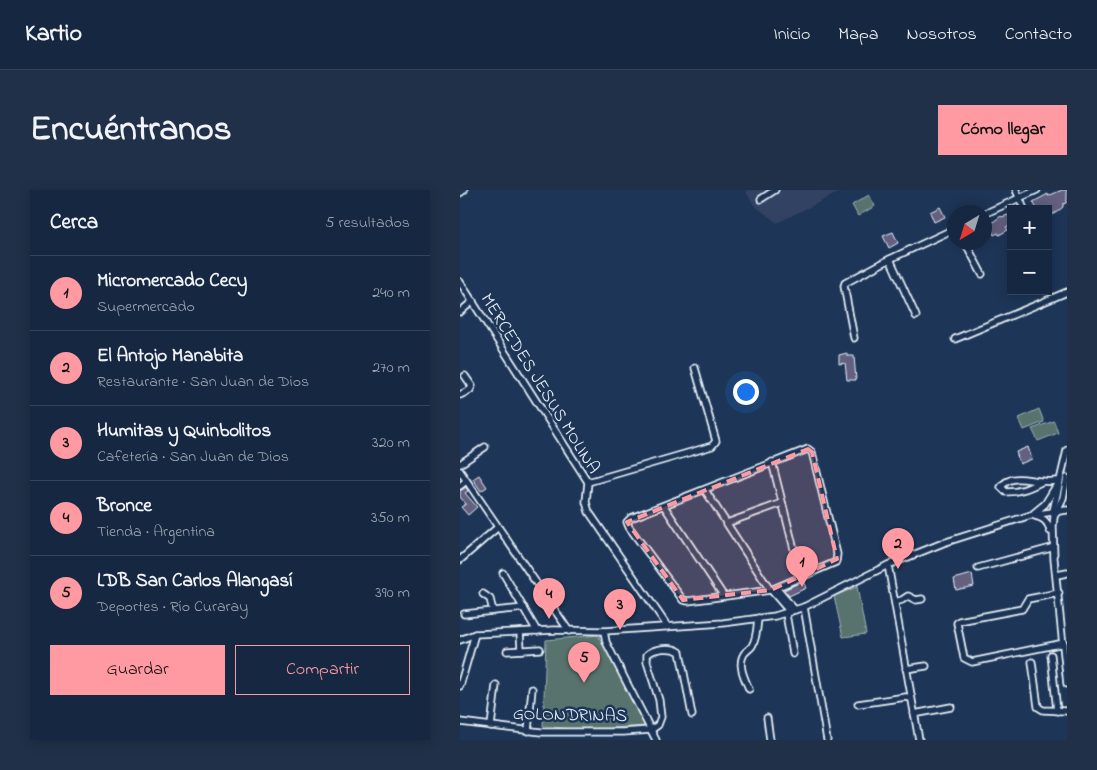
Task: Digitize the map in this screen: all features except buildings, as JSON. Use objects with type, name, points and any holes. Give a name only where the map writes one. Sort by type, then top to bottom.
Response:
[{"type":"street","points":[[460,193],[464,190]]},
{"type":"street","points":[[761,199],[775,190]]},
{"type":"street","points":[[1016,190],[1022,205]]},
{"type":"street","points":[[992,210],[1037,190]]},
{"type":"street","points":[[854,338],[844,286],[847,280],[947,232]]},
{"type":"street","points":[[969,250],[982,274]]},
{"type":"street","points":[[890,259],[916,316]]},
{"type":"street","name":"MERCEDES JESUS MOLINA","points":[[460,282],[588,482],[586,502],[589,512],[668,627]]},
{"type":"street","points":[[955,339],[1067,292]]},
{"type":"street","points":[[460,312],[472,301]]},
{"type":"street","points":[[588,482],[712,446],[716,442],[695,368]]},
{"type":"street","points":[[460,395],[470,390],[472,386],[465,376]]},
{"type":"street","points":[[460,464],[485,447]]},
{"type":"street","points":[[808,449],[812,452],[837,559],[833,564],[772,589],[688,601],[683,600],[627,522],[631,518],[772,462],[808,449]]},
{"type":"street","points":[[1067,450],[1053,527],[1054,559],[1066,657],[1067,684]]},
{"type":"street","points":[[772,462],[801,577]]},
{"type":"street","points":[[460,471],[569,631]]},
{"type":"street","points":[[1041,482],[1025,478],[1004,482],[1001,486],[1006,492],[1016,492],[1028,489],[1041,482],[1062,478]]},
{"type":"street","points":[[1031,515],[1045,504],[1062,478]]},
{"type":"street","points":[[460,486],[466,480]]},
{"type":"street","points":[[705,490],[772,589],[791,612],[793,654]]},
{"type":"street","points":[[726,523],[782,503]]},
{"type":"street","points":[[664,506],[723,595]]},
{"type":"street","points":[[460,640],[475,634],[537,631],[604,631],[668,627],[758,618],[791,612],[888,565],[943,543],[1031,515],[1067,510]]},
{"type":"street","points":[[1053,527],[1059,516],[1067,510]]},
{"type":"street","points":[[1031,515],[1040,517],[1049,524],[1054,559]]},
{"type":"street","points":[[460,560],[498,527]]},
{"type":"street","points":[[978,568],[1051,548]]},
{"type":"street","points":[[888,565],[919,740]]},
{"type":"street","points":[[503,573],[537,631]]},
{"type":"street","points":[[1057,575],[1067,573]]},
{"type":"street","points":[[906,588],[908,596],[916,600],[922,599]]},
{"type":"street","points":[[1059,593],[1028,599],[1022,609],[959,621],[957,623],[964,658],[969,662],[1064,643]]},
{"type":"street","points":[[483,594],[490,599],[493,611]]},
{"type":"street","points":[[895,602],[908,596]]},
{"type":"street","points":[[804,607],[826,740]]},
{"type":"street","points":[[464,614],[524,608]]},
{"type":"street","points":[[749,689],[742,671],[742,661],[755,640],[758,618]]},
{"type":"street","points":[[604,631],[606,642],[656,740]]},
{"type":"street","points":[[520,632],[521,650]]},
{"type":"street","points":[[460,686],[475,634]]},
{"type":"street","points":[[651,730],[658,724],[661,717],[647,662],[647,655],[650,651],[672,648],[680,652],[692,715]]},
{"type":"street","points":[[507,651],[540,649]]},
{"type":"street","points":[[1051,655],[1057,711]]},
{"type":"street","points":[[1032,662],[1038,707],[1043,710],[1067,711]]},
{"type":"street","points":[[906,669],[926,666]]},
{"type":"street","points":[[1054,681],[1067,678]]},
{"type":"street","points":[[491,726],[496,685]]},
{"type":"street","points":[[528,730],[532,689]]},
{"type":"street","points":[[858,704],[906,697],[911,698]]},
{"type":"street","points":[[914,714],[951,707]]},
{"type":"street","points":[[767,718],[770,740]]},
{"type":"street","name":"GOLONDRINAS","points":[[460,722],[528,730],[577,732],[651,730]]},
{"type":"highlighted area","points":[[808,449],[812,452],[837,559],[771,590],[683,600],[627,522]]},
{"type":"shaded area","points":[[745,190],[844,190],[777,223],[754,205]]},
{"type":"green space","points":[[869,195],[875,206],[858,216],[852,205]]},
{"type":"green space","points":[[1039,409],[1044,422],[1024,430],[1019,418]]},
{"type":"green space","points":[[1054,421],[1058,433],[1038,441],[1032,429]]},
{"type":"green space","points":[[857,587],[866,634],[843,637],[834,596]]},
{"type":"green space","points":[[598,635],[645,726],[581,730],[543,726],[546,640]]},
{"type":"place","name":"El Antojo Manabita","points":[[898,569]]},
{"type":"place","name":"Micromercado Cecy","points":[[802,587]]},
{"type":"place","name":"Bronce","points":[[549,619]]},
{"type":"place","name":"Humitas y Quinbolitos","points":[[620,630]]},
{"type":"place","name":"LDB San Carlos Alangasí","points":[[584,683]]}]
